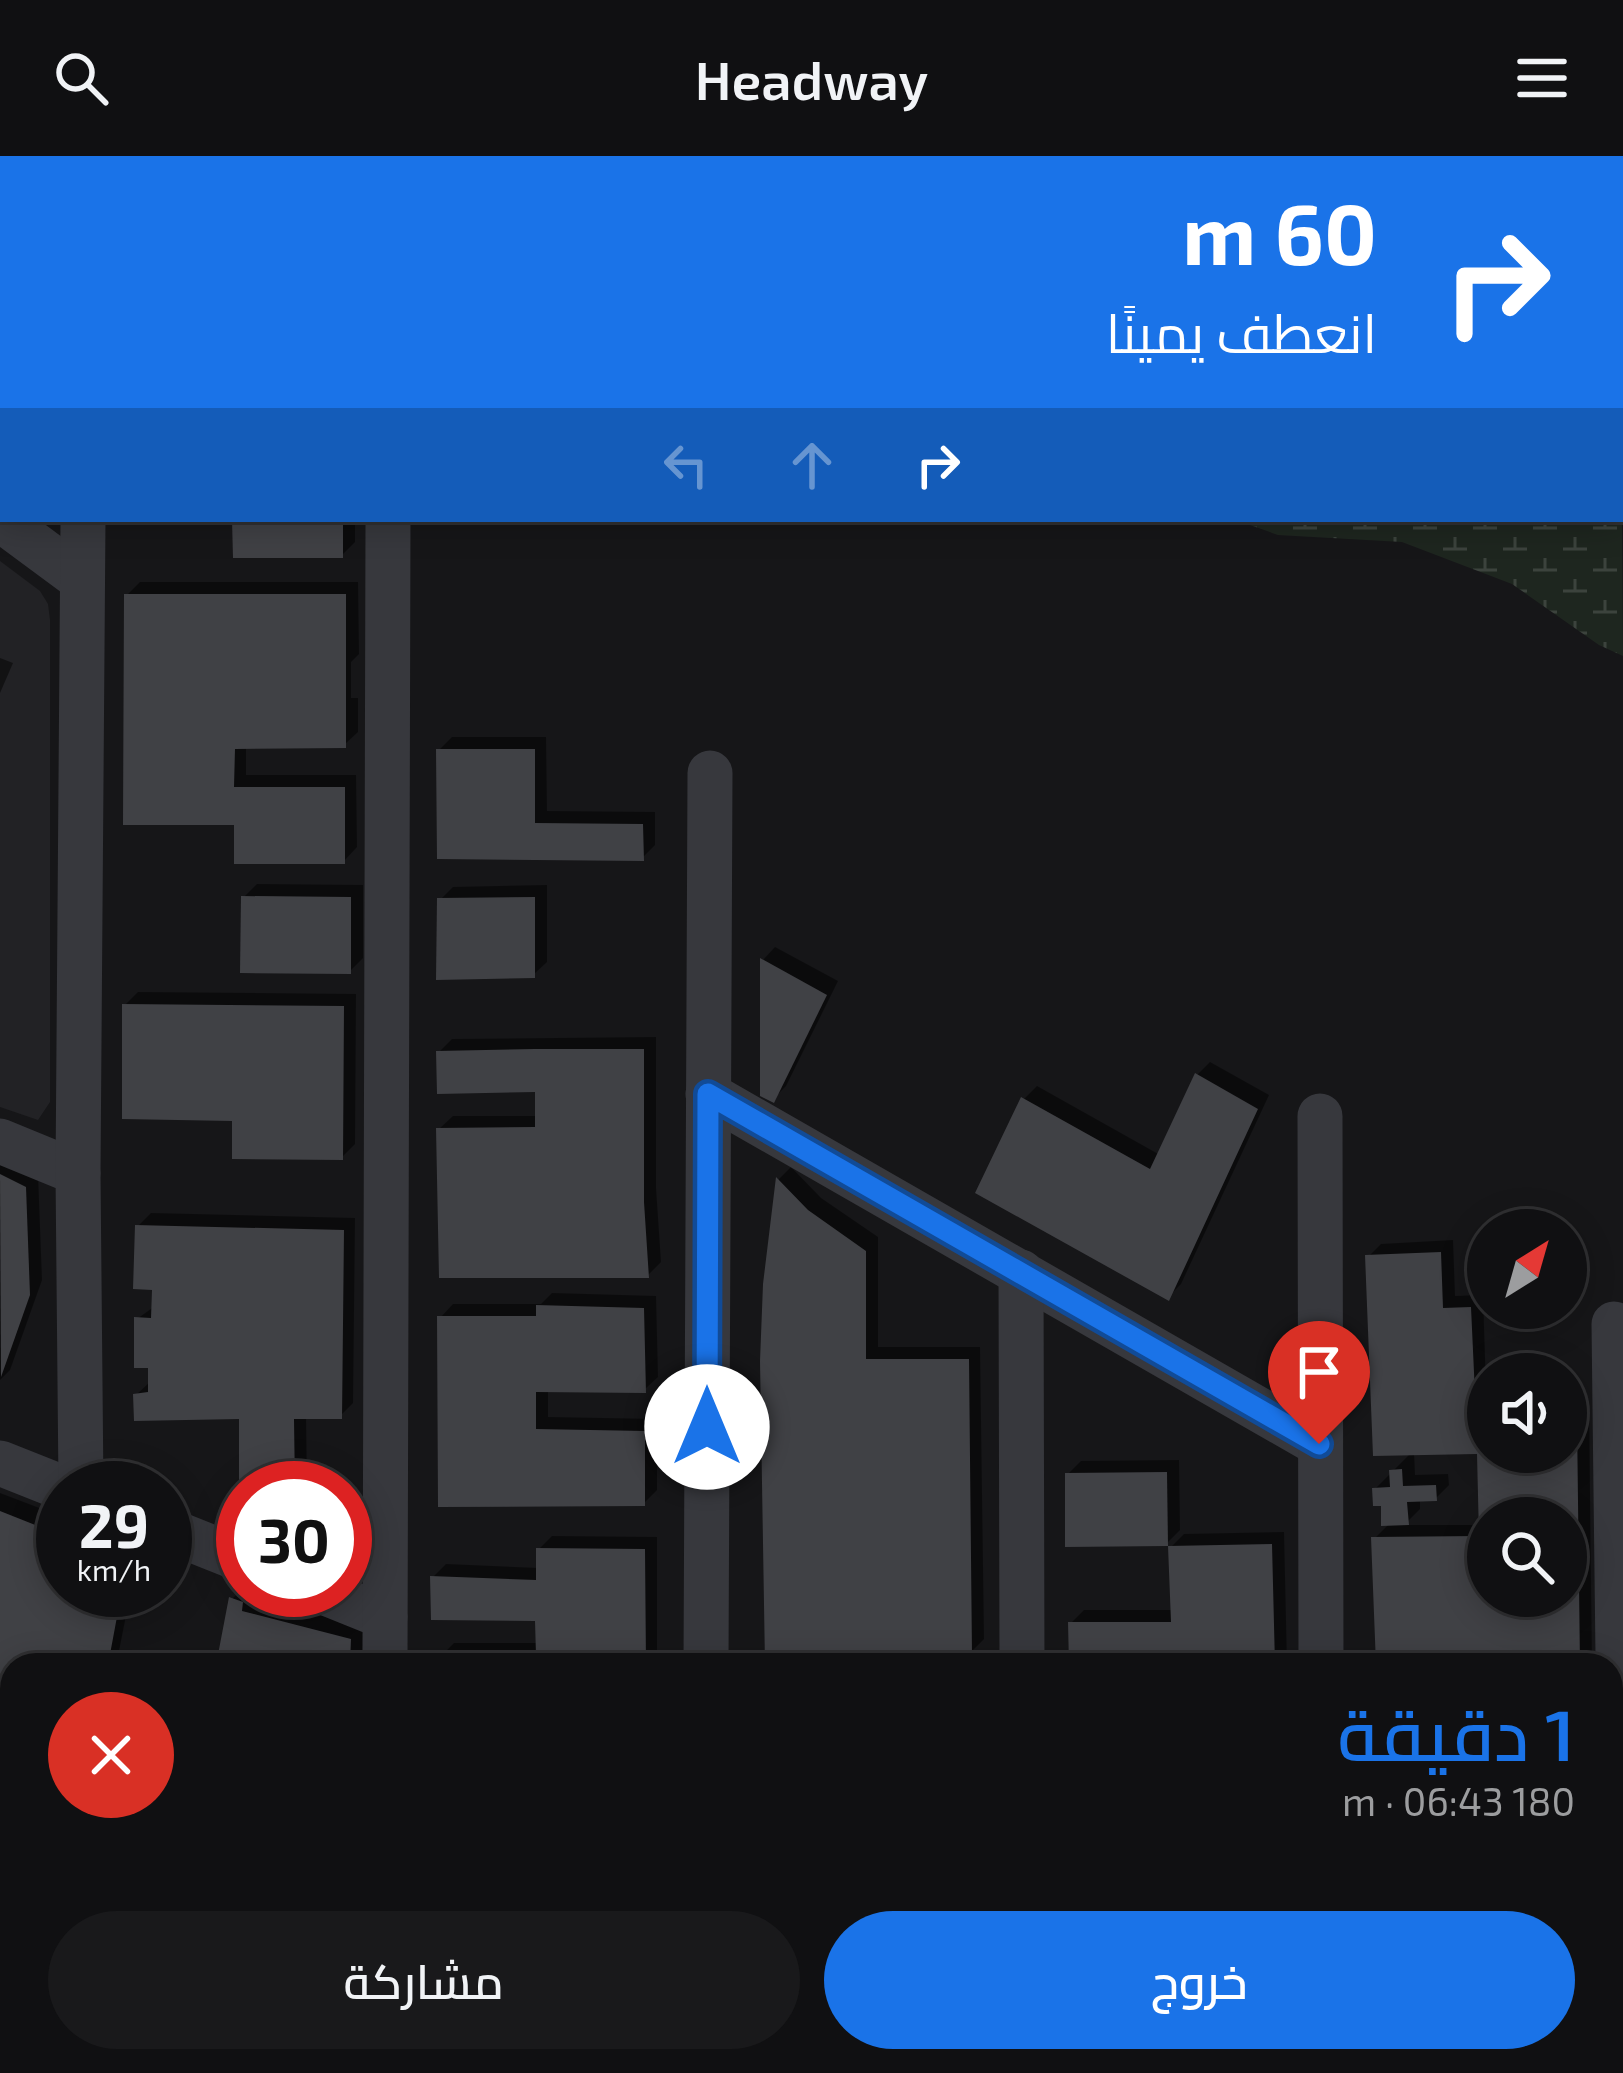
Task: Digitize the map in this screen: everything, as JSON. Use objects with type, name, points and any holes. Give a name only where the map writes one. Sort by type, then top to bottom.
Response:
[{"type":"street","points":[[4,522],[81,579]]},
{"type":"street","points":[[81,1461],[83,522]]},
{"type":"street","points":[[385,1653],[388,522]]},
{"type":"street","points":[[706,1653],[710,773]]},
{"type":"street","points":[[708,1094],[1319,1444]]},
{"type":"street","points":[[1320,1116],[1321,1653]]},
{"type":"street","points":[[0,1142],[78,1173]]},
{"type":"street","points":[[1021,1272],[1022,1653]]},
{"type":"street","points":[[1614,1324],[1619,1653]]},
{"type":"street","points":[[0,1463],[36,1477]]},
{"type":"street","points":[[372,1612],[385,1617]]},
{"type":"shaded area","points":[[0,561],[40,591],[50,620],[50,1102],[38,1120],[0,1107]]},
{"type":"green space","points":[[1241,522],[1622,522],[1623,656],[1599,645],[1512,584],[1402,542],[1278,535]]},
{"type":"building","points":[[232,522],[343,522],[343,558],[233,558]]},
{"type":"building","points":[[124,594],[346,594],[346,748],[235,749],[234,787],[345,787],[345,864],[234,864],[234,825],[123,825]]},
{"type":"building","points":[[436,749],[535,749],[535,823],[643,824],[644,861],[437,859]]},
{"type":"building","points":[[241,896],[351,897],[351,974],[240,973]]},
{"type":"building","points":[[535,897],[535,978],[436,980],[437,898]]},
{"type":"building","points":[[760,958],[827,995],[774,1103],[760,1096]]},
{"type":"building","points":[[122,1004],[344,1006],[343,1160],[232,1159],[232,1121],[122,1119]]},
{"type":"building","points":[[644,1049],[649,1278],[439,1278],[436,1128],[535,1127],[535,1092],[437,1094],[436,1051]]},
{"type":"building","points":[[1195,1073],[1258,1109],[1169,1301],[975,1193],[1021,1097],[1150,1169]]},
{"type":"building","points":[[0,1174],[26,1187],[30,1295],[1,1377]]},
{"type":"building","points":[[776,1177],[808,1210],[866,1251],[866,1359],[969,1359],[972,1653],[765,1653],[763,1284]]},
{"type":"building","points":[[135,1225],[344,1230],[342,1419],[294,1419],[295,1461],[239,1461],[239,1419],[134,1421],[133,1394],[148,1392],[148,1368],[134,1368],[134,1317],[151,1318],[152,1290],[133,1289]]},
{"type":"building","points":[[1441,1252],[1443,1308],[1467,1307],[1467,1329],[1472,1329],[1473,1353],[1467,1353],[1467,1454],[1373,1456],[1365,1255]]},
{"type":"building","points":[[536,1305],[644,1308],[646,1393],[536,1392],[536,1429],[645,1431],[645,1506],[438,1507],[437,1316],[536,1316]]},
{"type":"building","points":[[1402,1469],[1403,1486],[1436,1485],[1437,1501],[1407,1502],[1409,1525],[1381,1526],[1381,1506],[1373,1506],[1372,1488],[1390,1487],[1389,1470]]},
{"type":"building","points":[[1167,1472],[1168,1546],[1065,1547],[1065,1473]]},
{"type":"building","points":[[1477,1473],[1578,1473],[1578,1497],[1478,1497]]},
{"type":"building","points":[[0,1511],[36,1525],[36,1617],[117,1617],[110,1653],[0,1653]]},
{"type":"building","points":[[1467,1536],[1467,1617],[1579,1617],[1580,1653],[1376,1653],[1371,1537]]},
{"type":"building","points":[[1272,1544],[1275,1653],[1069,1653],[1068,1622],[1171,1622],[1168,1546]]},
{"type":"building","points":[[536,1548],[645,1549],[646,1653],[536,1653],[535,1621],[431,1620],[430,1576],[536,1580]]},
{"type":"building","points":[[225,1617],[265,1617],[351,1639],[350,1653],[218,1653]]},
{"type":"route","points":[[707,1427],[708,1094],[1319,1444]]}]
